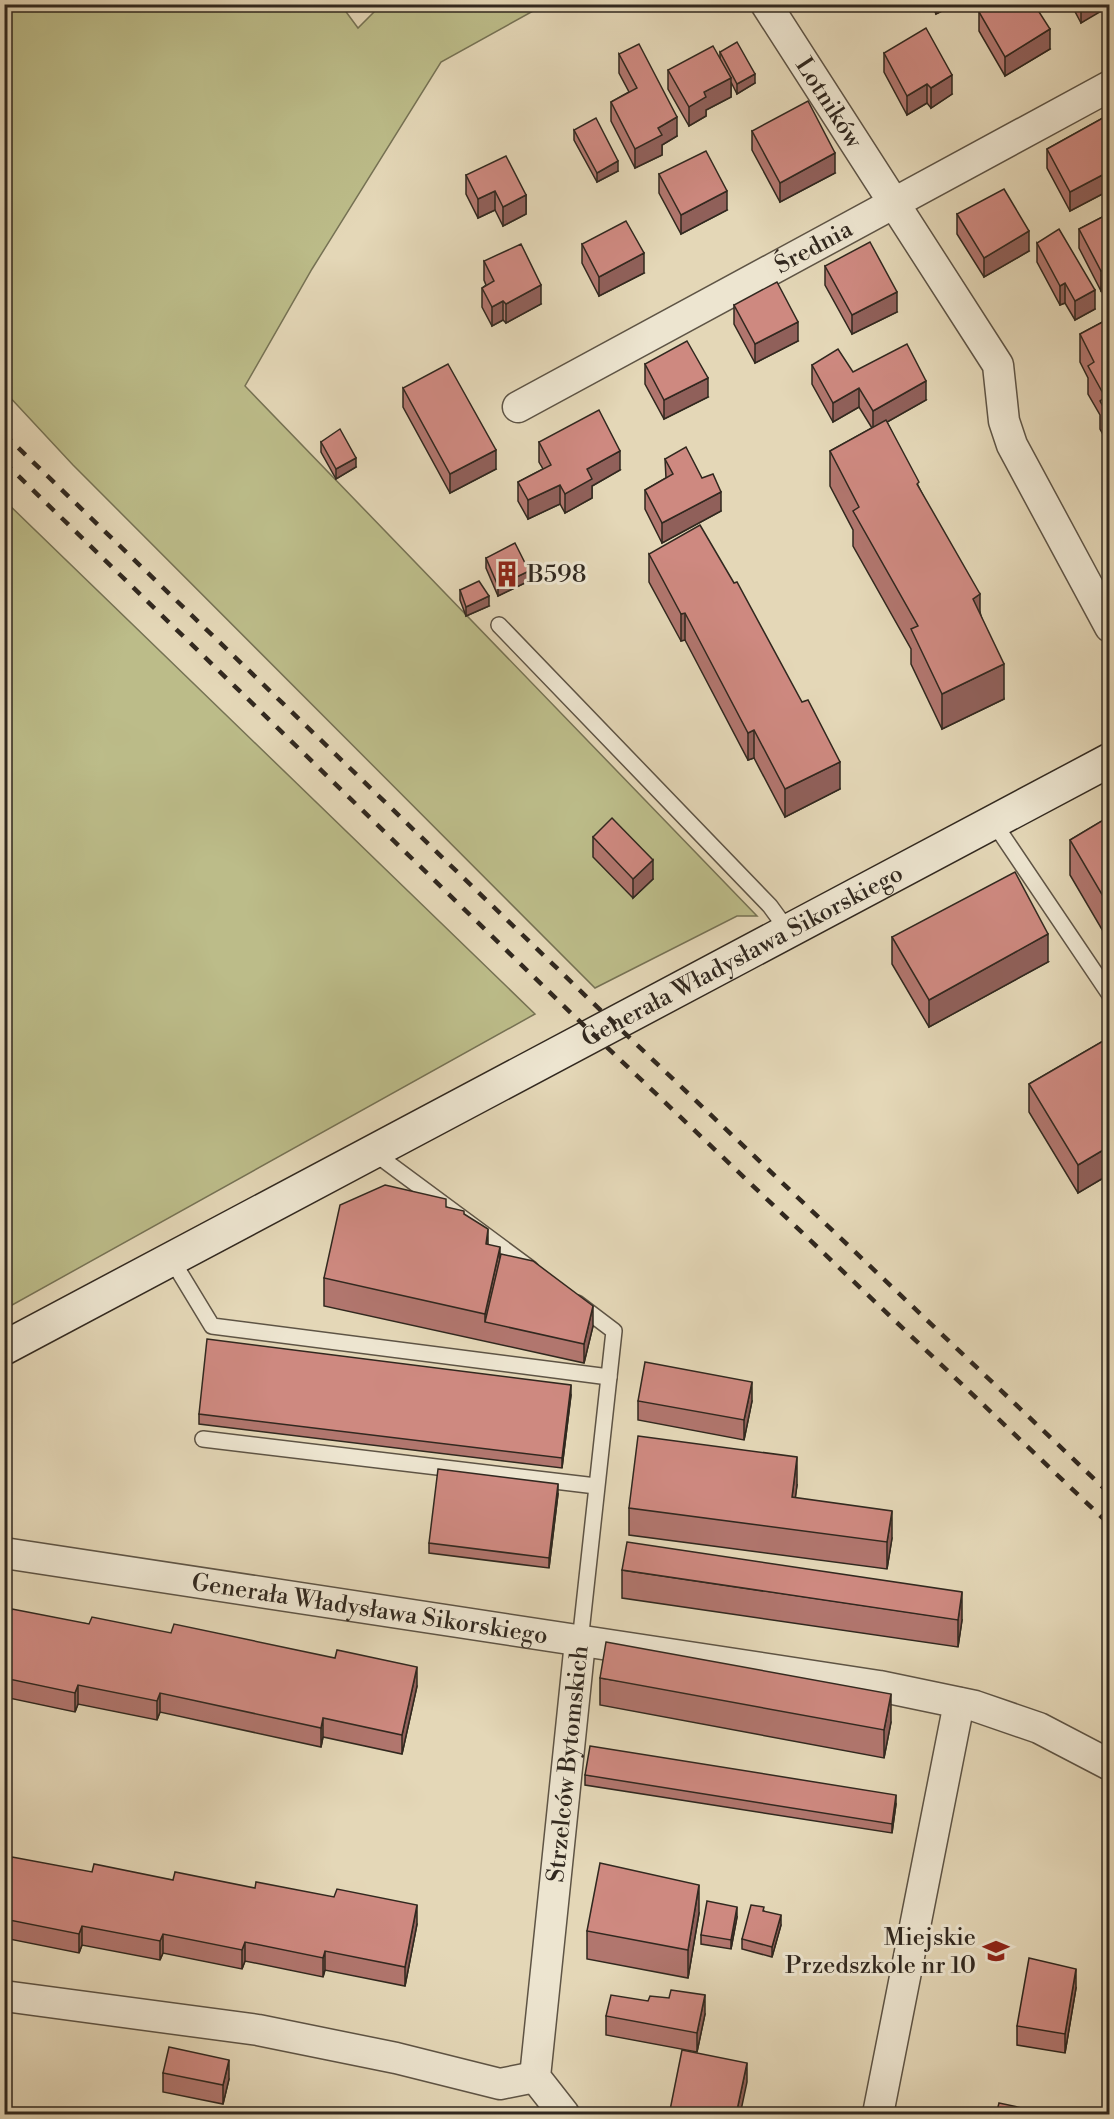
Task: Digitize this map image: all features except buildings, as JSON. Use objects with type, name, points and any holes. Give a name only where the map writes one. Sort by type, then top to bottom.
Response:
[{"type":"street","name":"Lotników","points":[[766,4],[891,202]]},
{"type":"street","name":"Średnia","points":[[518,407],[891,202],[1110,86]]},
{"type":"street","points":[[891,202],[998,365],[1004,421],[1012,445],[1110,627]]},
{"type":"street","name":"Generała Władysława Sikorskiego","points":[[4,1348],[1110,760]]},
{"type":"street","name":"Generała Władysława Sikorskiego","points":[[4,1553],[580,1642]]},
{"type":"street","name":"Strzelców Bytomskich","points":[[535,2077],[580,1642],[879,1686],[958,1703],[1039,1728],[1110,1765]]},
{"type":"street","points":[[878,2115],[958,1703]]},
{"type":"street","points":[[4,1996],[258,2030],[396,2058],[500,2084],[535,2077],[564,2115]]},
{"type":"lane","points":[[499,625],[762,897],[789,932]]},
{"type":"lane","points":[[994,823],[1110,996]]},
{"type":"lane","points":[[373,1152],[540,1276]]},
{"type":"lane","points":[[172,1260],[212,1326],[609,1377]]},
{"type":"lane","name":"Generała Władysława Sikorskiego","points":[[568,1296],[615,1331],[580,1642]]},
{"type":"lane","points":[[203,1440],[596,1486]]},
{"type":"green space","points":[[5,5],[341,5],[358,28],[381,5],[544,5],[441,62],[312,269],[245,386],[757,916],[737,916],[595,988],[73,465],[5,392]]},
{"type":"green space","points":[[4,500],[535,1014],[5,1309],[4,1309]]},
{"type":"railway","points":[[4,434],[593,1003],[1110,1494]]},
{"type":"railway","points":[[4,462],[572,1014],[1110,1525]]},
{"type":"place","name":"B598","points":[[507,574]]},
{"type":"place","name":"Miejskie Przedszkole nr 10","points":[[996,1951]]}]
